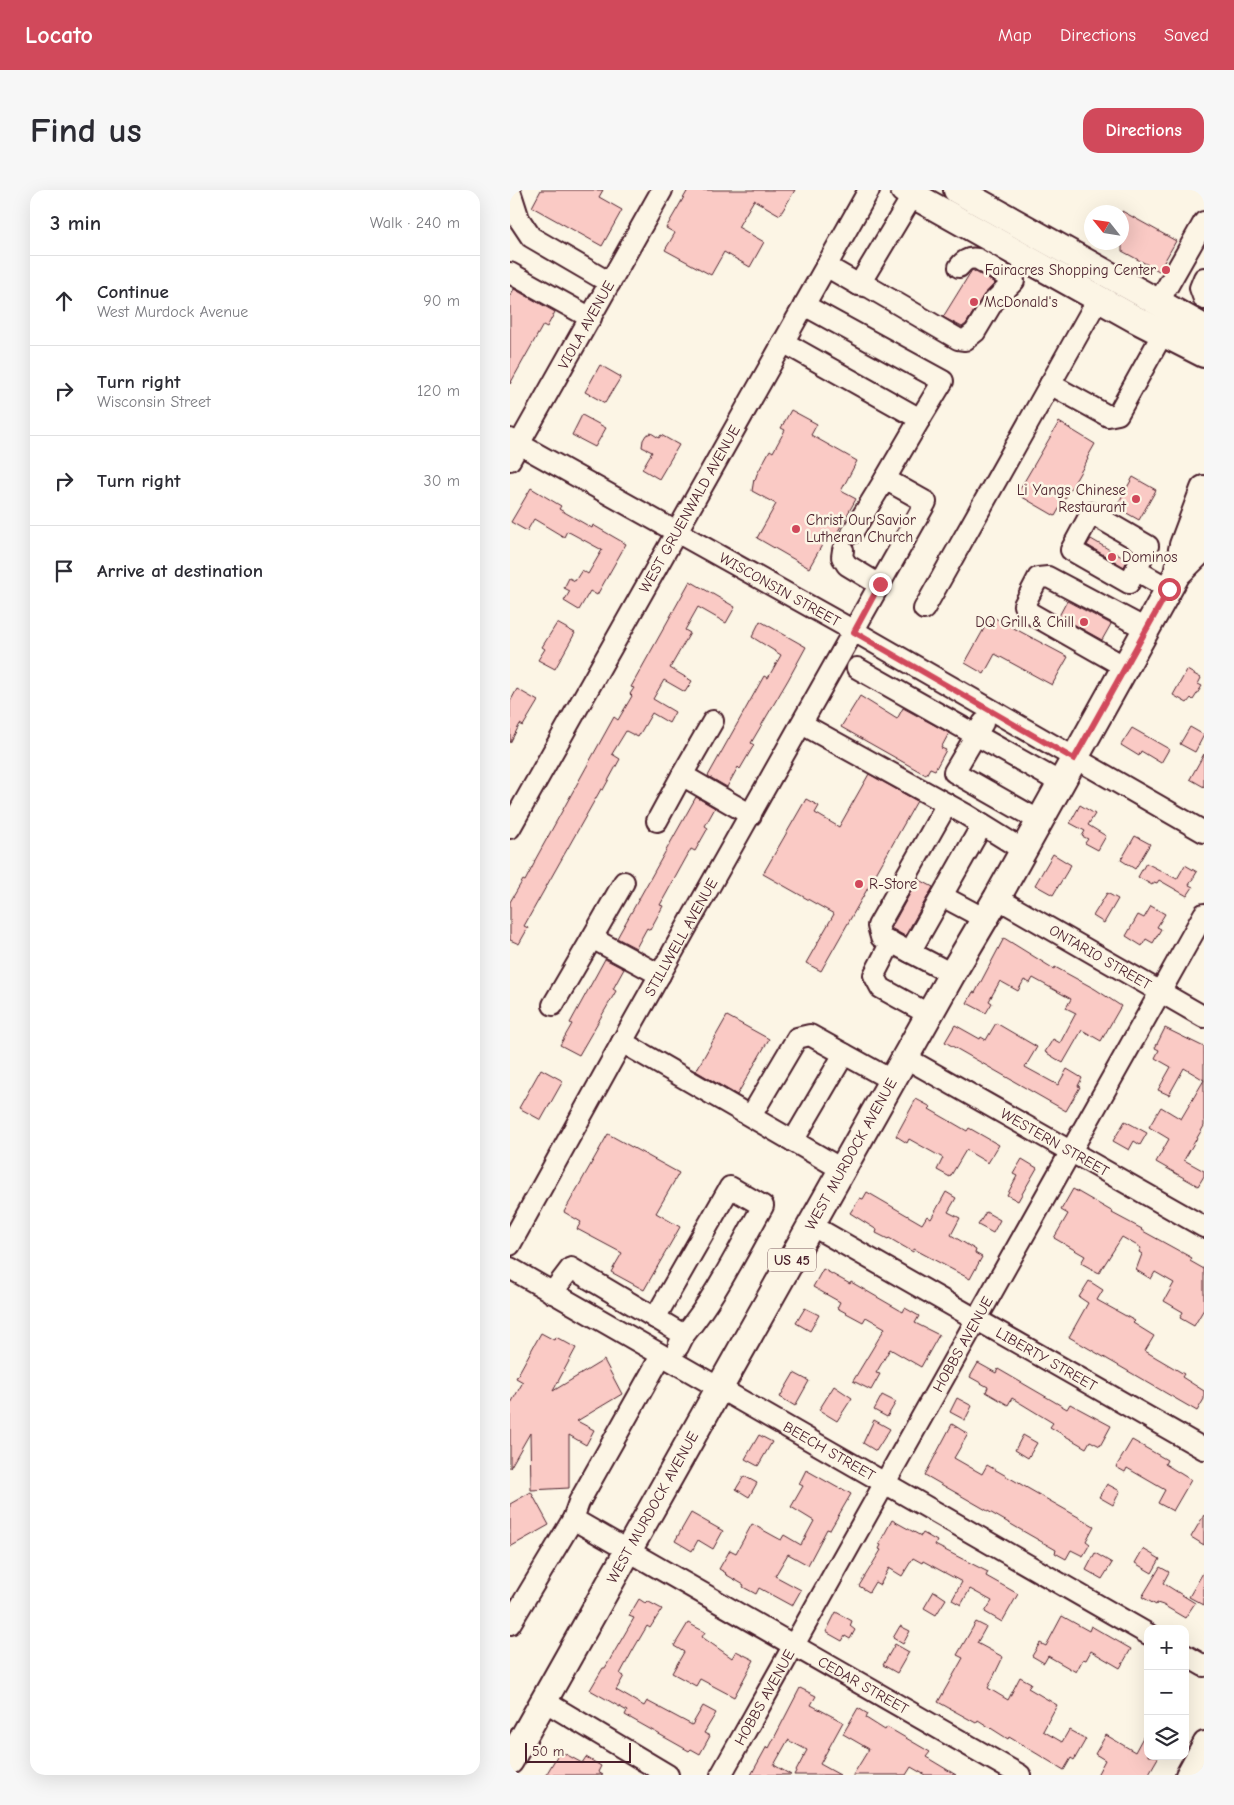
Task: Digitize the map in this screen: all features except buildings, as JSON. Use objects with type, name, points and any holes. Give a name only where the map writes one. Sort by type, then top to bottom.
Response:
[{"type":"main road","points":[[957,190],[1204,328]]},
{"type":"main road","points":[[911,192],[942,200],[1020,270],[1098,299],[1204,354]]},
{"type":"main road","name":"WEST MURDOCK AVENUE","points":[[1173,582],[1183,545],[1204,489]]},
{"type":"main road","name":"WEST MURDOCK AVENUE","points":[[510,1761],[952,974],[1040,821],[1146,629],[1173,582],[1200,550],[1204,541]]},
{"type":"street","name":"VIOLA AVENUE","points":[[513,448],[610,284],[662,190]]},
{"type":"street","name":"WEST GRUENWALD AVENUE","points":[[510,828],[869,190]]},
{"type":"street","points":[[510,191],[519,218],[531,237],[610,284]]},
{"type":"street","points":[[859,285],[911,192]]},
{"type":"street","points":[[1158,302],[1204,222]]},
{"type":"street","points":[[826,266],[859,285],[866,293],[971,351],[976,350],[1040,237]]},
{"type":"street","points":[[958,267],[971,258],[1020,270]]},
{"type":"street","points":[[510,273],[590,318]]},
{"type":"street","points":[[1204,278],[1200,288],[1204,299]]},
{"type":"street","points":[[924,609],[1098,299]]},
{"type":"street","points":[[804,305],[943,381],[848,542],[842,557],[847,566],[880,584]]},
{"type":"street","points":[[1050,384],[1108,416],[1118,414],[1163,333]]},
{"type":"street","points":[[784,342],[920,419]]},
{"type":"street","name":"WISCONSIN STREET","points":[[513,448],[675,532],[922,670],[1204,832]]},
{"type":"street","name":"STILLWELL AVENUE","points":[[510,1244],[926,502],[885,479]]},
{"type":"street","points":[[1091,513],[1148,546],[1134,574],[1129,583],[1070,550],[1091,513]]},
{"type":"street","points":[[1134,574],[1173,582]]},
{"type":"street","points":[[1125,667],[1030,613],[1024,605],[1038,578],[1048,577],[1146,629]]},
{"type":"street","points":[[883,683],[898,657]]},
{"type":"street","points":[[857,668],[1061,783]]},
{"type":"street","points":[[907,696],[922,670]]},
{"type":"street","points":[[990,710],[954,772],[1040,821]]},
{"type":"street","points":[[657,821],[713,722]]},
{"type":"street","points":[[802,724],[946,804],[1023,850]]},
{"type":"street","points":[[682,776],[751,814]]},
{"type":"street","points":[[946,804],[878,926],[881,937],[952,974]]},
{"type":"street","points":[[910,952],[982,825]]},
{"type":"street","points":[[554,1005],[624,882]]},
{"type":"street","name":"ONTARIO STREET","points":[[942,896],[991,908],[1160,991],[1204,1017]]},
{"type":"street","name":"HOBBS AVENUE","points":[[721,1775],[1204,914]]},
{"type":"street","points":[[592,938],[660,975]]},
{"type":"street","points":[[891,942],[874,975],[881,988],[930,1015]]},
{"type":"street","points":[[751,1116],[797,1038],[810,1034],[893,1082]]},
{"type":"street","points":[[622,1042],[843,1170]]},
{"type":"street","points":[[793,1141],[844,1054]]},
{"type":"street","name":"WESTERN STREET","points":[[906,1058],[1204,1227]]},
{"type":"street","points":[[510,1624],[572,1519],[579,1502],[666,1358],[695,1322],[764,1206],[730,1187],[655,1318]]},
{"type":"street","name":"LIBERTY STREET","points":[[811,1225],[1204,1449]]},
{"type":"street","name":"BEECH STREET","points":[[510,1268],[1144,1632]]},
{"type":"street","points":[[552,1293],[571,1268],[684,1335]]},
{"type":"street","name":"CEDAR STREET","points":[[572,1519],[1020,1775]]},
{"type":"street","points":[[1189,1657],[1204,1666]]},
{"type":"street","points":[[544,1701],[668,1775]]},
{"type":"street","points":[[1186,1775],[1204,1742]]},
{"type":"place","name":"Fairacres Shopping Center","points":[[1166,270]]},
{"type":"place","name":"McDonald's","points":[[974,302]]},
{"type":"place","name":"Li Yangs Chinese Restaurant","points":[[1136,499]]},
{"type":"place","name":"Christ Our Savior Lutheran Church","points":[[796,529]]},
{"type":"place","name":"Dominos","points":[[1112,557]]},
{"type":"place","name":"DQ Grill & Chill","points":[[1084,622]]},
{"type":"place","name":"R-Store","points":[[859,884]]},
{"type":"route","points":[[880,584],[854,632],[1074,759],[1169,589]]}]
